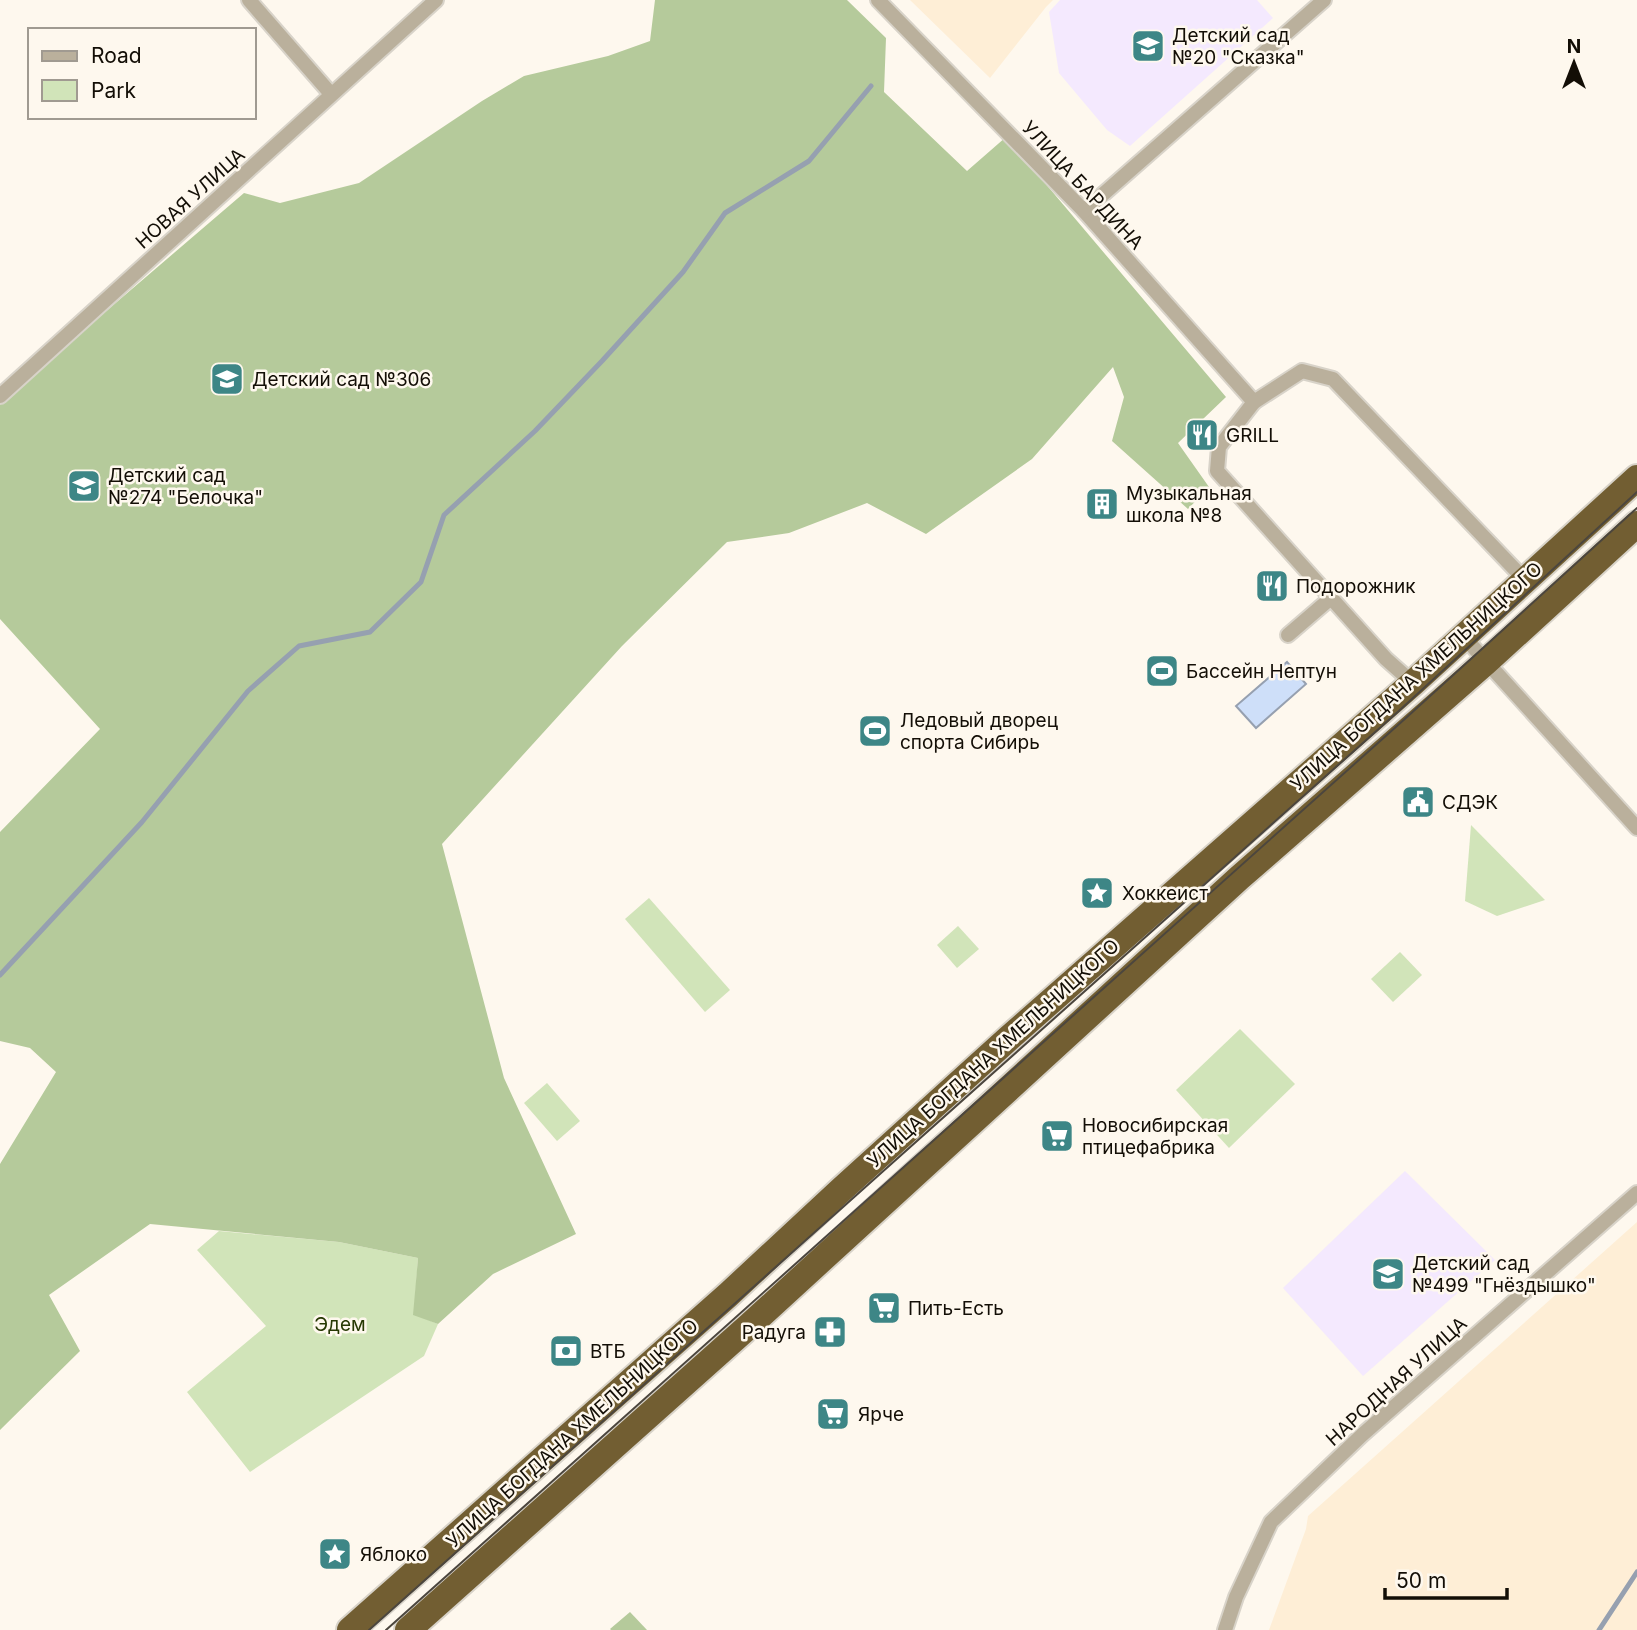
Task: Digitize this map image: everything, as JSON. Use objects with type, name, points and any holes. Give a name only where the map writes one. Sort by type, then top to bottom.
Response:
[{"type":"highway","name":"УЛИЦА БОГДАНА ХМЕЛЬНИЦКОГО","points":[[350,1630],[727,1295],[1009,1038],[1413,683],[1637,478]]},
{"type":"highway","name":"УЛИЦА БОГДАНА ХМЕЛЬНИЦКОГО","points":[[408,1630],[750,1325],[1239,878],[1486,662],[1637,524]]},
{"type":"street","points":[[248,0],[331,94]]},
{"type":"street","name":"НОВАЯ УЛИЦА","points":[[0,396],[436,0]]},
{"type":"street","name":"УЛИЦА БАРДИНА","points":[[878,0],[1084,211],[1254,402]]},
{"type":"street","points":[[1084,211],[1324,0]]},
{"type":"street","points":[[1413,683],[1386,659],[1217,471],[1219,447],[1254,402],[1302,371],[1333,379],[1524,579]]},
{"type":"street","points":[[1288,635],[1331,597]]},
{"type":"street","points":[[1464,636],[1637,828]]},
{"type":"street","name":"НАРОДНАЯ УЛИЦА","points":[[1225,1630],[1236,1597],[1270,1522],[1362,1435],[1637,1193]]},
{"type":"shaded area","points":[[910,0],[1053,0],[990,78]]},
{"type":"shaded area","name":"Детский сад №20 \"Сказка\"","points":[[1060,0],[1257,0],[1273,18],[1130,146],[1107,130],[1059,73],[1049,12]]},
{"type":"shaded area","name":"Детский сад №499 \"Гнёздышко\"","points":[[1405,1171],[1495,1260],[1363,1376],[1283,1288]]},
{"type":"shaded area","points":[[1637,1222],[1637,1630],[1269,1630],[1306,1529],[1308,1516]]},
{"type":"green space","points":[[655,0],[847,0],[886,38],[884,92],[967,171],[1006,137],[1226,397],[1178,443],[1209,487],[1188,509],[1112,441],[1124,397],[1113,367],[1032,459],[926,534],[867,503],[789,533],[727,542],[622,646],[442,844],[504,1078],[576,1234],[493,1274],[438,1324],[413,1315],[418,1258],[339,1242],[150,1224],[49,1295],[80,1351],[0,1430],[0,1164],[56,1072],[30,1048],[0,1041],[0,832],[100,729],[0,619],[0,402],[244,193],[280,203],[359,183],[524,76],[608,56],[650,41]]},
{"type":"green space","points":[[1471,825],[1545,900],[1497,916],[1465,901]]},
{"type":"green space","points":[[649,898],[730,990],[705,1012],[625,919]]},
{"type":"green space","points":[[958,926],[979,949],[957,968],[937,945]]},
{"type":"green space","points":[[1400,952],[1422,975],[1393,1002],[1371,979]]},
{"type":"green space","points":[[1240,1029],[1295,1084],[1229,1148],[1176,1090]]},
{"type":"green space","points":[[547,1083],[580,1121],[557,1141],[524,1103]]},
{"type":"green space","name":"Эдем","points":[[219,1231],[339,1242],[418,1258],[414,1314],[438,1324],[424,1356],[250,1472],[187,1392],[266,1326],[197,1250]]},
{"type":"green space","points":[[630,1612],[647,1630],[610,1629]]},
{"type":"water","points":[[1287,662],[1306,684],[1256,728],[1236,706]]},
{"type":"waterway","points":[[0,975],[142,822],[248,691],[299,646],[370,632],[421,582],[444,515],[535,431],[602,361],[683,272],[725,213],[809,161],[871,86]]},
{"type":"waterway","points":[[1599,1630],[1637,1572]]},
{"type":"tram line","points":[[369,1630],[1401,709],[1637,492]]},
{"type":"tram line","points":[[386,1630],[1637,508]]},
{"type":"place","name":"Детский сад №20 \"Сказка\"","points":[[1148,46]]},
{"type":"place","name":"Детский сад №306","points":[[227,379]]},
{"type":"place","name":"GRILL","points":[[1202,435]]},
{"type":"place","name":"Детский сад №274 \"Белочка\"","points":[[84,486]]},
{"type":"place","name":"Музыкальная школа №8","points":[[1102,504]]},
{"type":"place","name":"Подорожник","points":[[1272,586]]},
{"type":"place","name":"Бассейн Нептун","points":[[1162,671]]},
{"type":"place","name":"Ледовый дворец спорта Сибирь","points":[[875,731]]},
{"type":"place","name":"СДЭК","points":[[1418,802]]},
{"type":"place","name":"Хоккеист","points":[[1097,893]]},
{"type":"place","name":"Новосибирская птицефабрика","points":[[1057,1136]]},
{"type":"place","name":"Детский сад №499 \"Гнёздышко\"","points":[[1388,1274]]},
{"type":"place","name":"Пить-Есть","points":[[884,1308]]},
{"type":"place","name":"Радуга","points":[[830,1332]]},
{"type":"place","name":"ВТБ","points":[[566,1351]]},
{"type":"place","name":"Ярче","points":[[833,1414]]},
{"type":"place","name":"Яблоко","points":[[335,1554]]}]
